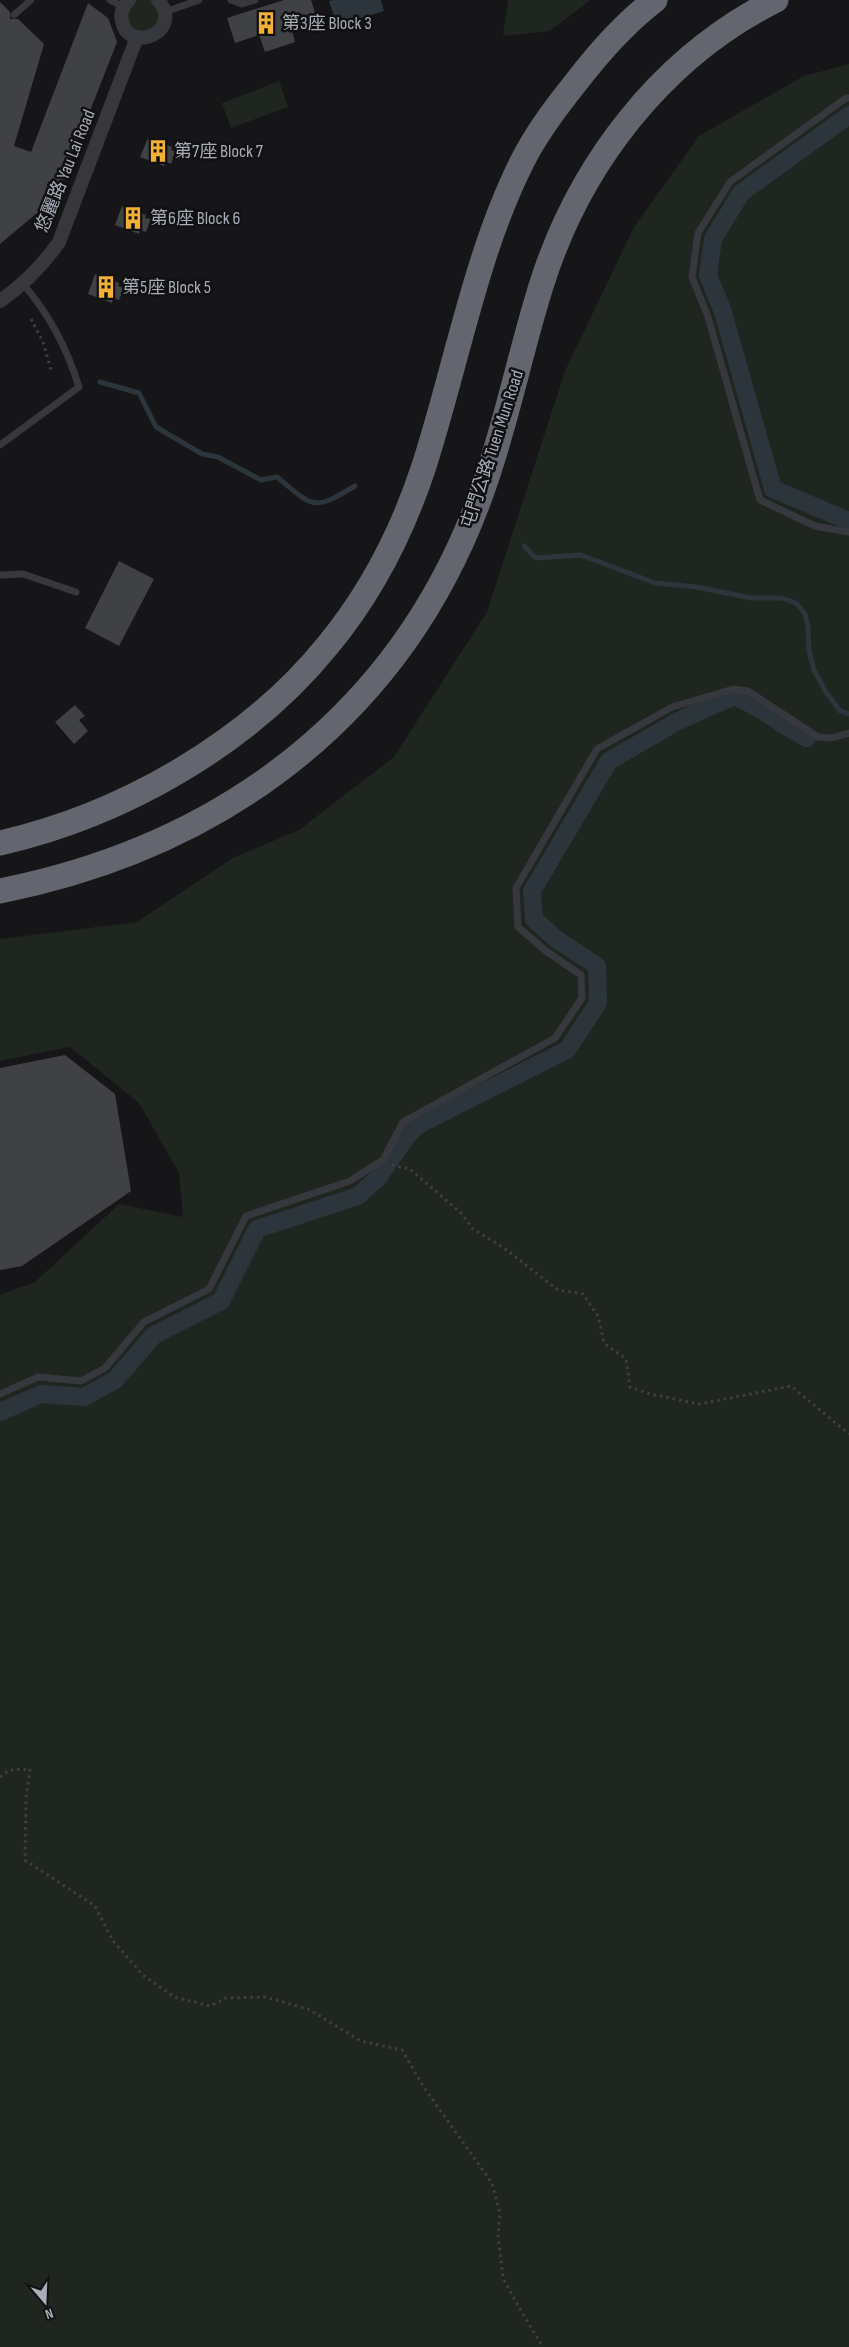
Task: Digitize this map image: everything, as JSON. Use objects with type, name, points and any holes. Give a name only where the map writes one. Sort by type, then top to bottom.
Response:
[{"type":"highway","points":[[0,843],[45,831],[112,805],[154,785],[205,754],[267,707],[327,647],[345,624],[378,571],[410,503],[424,466],[489,244],[506,198],[533,142],[598,53],[655,0]]},
{"type":"highway","name":"屯門公路 Tuen Mun Road","points":[[0,891],[43,882],[96,866],[170,836],[214,814],[248,793],[297,758],[326,732],[374,683],[396,656],[429,607],[460,548],[485,483],[550,259],[564,224],[588,178],[632,116],[671,74],[728,29],[776,0]]},
{"type":"street","points":[[126,4],[122,19],[123,25],[137,37],[149,37],[160,30],[165,19],[161,6]]},
{"type":"street","name":"悠麗路 Yau Lai Road","points":[[0,301],[23,284],[59,242],[137,37]]},
{"type":"lane","points":[[14,15],[31,0]]},
{"type":"lane","points":[[110,0],[126,4]]},
{"type":"lane","points":[[161,6],[199,0]]},
{"type":"lane","points":[[231,0],[242,4],[255,0]]},
{"type":"lane","points":[[849,98],[846,98],[730,182],[698,233],[692,277],[708,317],[760,500],[815,526],[849,532]]},
{"type":"lane","points":[[0,445],[79,387],[65,348],[56,330],[23,284]]},
{"type":"lane","points":[[0,575],[24,574],[76,592]]},
{"type":"lane","points":[[0,1394],[38,1378],[81,1381],[105,1368],[144,1322],[209,1289],[246,1216],[350,1182],[383,1160],[403,1122],[556,1038],[582,998],[581,975],[546,951],[518,927],[516,888],[597,749],[672,707],[733,689],[748,691],[818,737],[832,738],[849,733]]},
{"type":"path","points":[[31,319],[43,342],[51,370]]},
{"type":"path","points":[[396,1168],[410,1169],[460,1213],[473,1229],[504,1248],[558,1290],[583,1294],[598,1316],[604,1343],[626,1359],[630,1388],[699,1404],[791,1386],[849,1434]]},
{"type":"path","points":[[0,1777],[9,1770],[30,1769],[26,1798],[25,1860],[95,1906],[113,1941],[143,1974],[174,1997],[210,2006],[226,1998],[265,1997],[308,2009],[361,2041],[402,2050],[425,2089],[492,2183],[500,2213],[498,2236],[503,2278],[521,2312],[544,2347]]},
{"type":"shaded area","points":[[135,0],[152,0],[161,13],[156,30],[133,32],[125,11]]},
{"type":"shaded area","points":[[381,0],[384,11],[337,26],[329,1]]},
{"type":"shaded area","points":[[508,0],[590,0],[550,31],[503,36]]},
{"type":"shaded area","points":[[849,64],[849,2347],[0,2347],[0,1295],[35,1282],[119,1204],[183,1217],[179,1173],[139,1103],[70,1047],[0,1061],[0,939],[137,922],[233,858],[299,830],[394,757],[487,612],[565,371],[634,227],[699,136],[804,76]]},
{"type":"shaded area","points":[[279,81],[288,107],[231,128],[222,103]]},
{"type":"building","name":"第3座 Block 3","points":[[284,0],[311,0],[317,19],[291,27],[295,42],[265,52],[259,35],[235,43],[227,18]]},
{"type":"building","points":[[0,2],[10,12],[10,19],[18,19],[44,44],[14,146],[31,152],[88,3],[108,18],[117,42],[48,218],[37,213],[0,244]]},
{"type":"building","name":"第7座 Block 7","points":[[148,138],[172,147],[171,150],[176,152],[171,164],[166,162],[164,166],[140,157]]},
{"type":"building","points":[[122,206],[146,215],[145,218],[151,219],[146,232],[140,230],[139,234],[115,225]]},
{"type":"building","name":"第5座 Block 5","points":[[95,274],[119,283],[118,286],[124,288],[119,300],[113,298],[112,303],[88,294]]},
{"type":"building","points":[[119,561],[154,579],[119,646],[85,628]]},
{"type":"building","points":[[75,705],[85,716],[79,720],[88,731],[74,744],[55,722]]},
{"type":"building","points":[[65,1055],[115,1094],[131,1191],[22,1266],[0,1270],[0,1068]]},
{"type":"waterway","points":[[849,115],[741,193],[713,239],[708,275],[723,312],[773,489],[849,521]]},
{"type":"waterway","points":[[100,382],[139,393],[156,427],[202,454],[218,457],[261,480],[277,477],[299,495],[314,503],[330,500],[355,486]]},
{"type":"waterway","points":[[524,546],[536,558],[581,555],[655,583],[697,587],[751,598],[781,598],[796,603],[805,614],[808,627],[809,651],[814,670],[826,692],[840,711],[849,714]]},
{"type":"waterway","points":[[0,1412],[41,1394],[84,1397],[115,1380],[154,1335],[221,1301],[257,1229],[358,1196],[378,1178],[407,1136],[418,1125],[567,1050],[598,1003],[597,966],[556,939],[534,919],[532,891],[609,761],[678,721],[734,696],[753,705],[807,738]]},
{"type":"place","name":"第3座 Block 3","points":[[266,23]]},
{"type":"place","name":"第7座 Block 7","points":[[158,151]]},
{"type":"place","name":"第6座 Block 6","points":[[133,218]]},
{"type":"place","name":"第5座 Block 5","points":[[106,287]]}]
